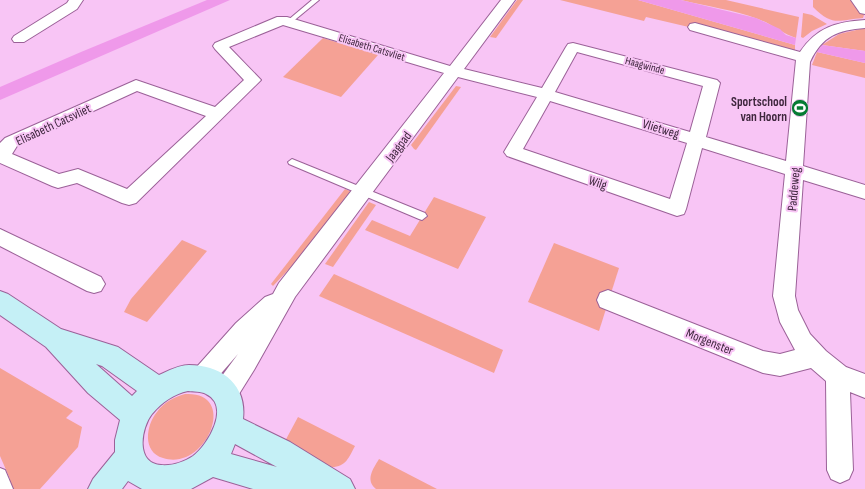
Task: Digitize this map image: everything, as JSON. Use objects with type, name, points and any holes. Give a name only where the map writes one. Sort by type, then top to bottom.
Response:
[{"type":"main road","points":[[0,302],[55,339],[97,384],[136,416]]},
{"type":"main road","points":[[55,339],[109,356],[158,390]]},
{"type":"main road","points":[[202,378],[216,383],[225,393],[231,408],[230,427],[220,448],[209,461],[182,478],[149,484],[130,456],[129,437],[136,416],[142,406],[158,390],[180,379],[202,378]]},
{"type":"main road","points":[[230,427],[280,452],[340,489]]},
{"type":"main road","points":[[103,489],[130,456]]},
{"type":"main road","points":[[209,461],[233,470],[305,489]]},
{"type":"street","points":[[19,39],[72,6],[76,0]]},
{"type":"street","name":"Jaagpad","points":[[225,393],[246,362],[287,290],[455,72],[508,0]]},
{"type":"street","points":[[858,0],[865,10]]},
{"type":"street","name":"Elisabeth Catsvliet","points":[[218,114],[136,85],[11,142],[4,151],[3,157],[58,181],[78,176],[129,198],[218,114],[253,80],[220,46],[282,20],[455,72]]},
{"type":"street","points":[[695,27],[808,50],[819,37],[831,31],[865,24]]},
{"type":"street","name":"Haagwinde","points":[[546,94],[573,47],[712,83],[697,139]]},
{"type":"street","name":"Paddeweg","points":[[808,50],[795,170],[784,296],[787,312],[795,332],[814,356],[838,376],[865,386]]},
{"type":"street","name":"Vlietweg","points":[[455,72],[546,94],[697,139],[865,192]]},
{"type":"street","name":"Wilg","points":[[546,94],[514,152],[677,209],[697,139]]},
{"type":"street","points":[[0,237],[94,284]]},
{"type":"street","name":"Jaagpad","points":[[202,378],[244,330],[287,290]]},
{"type":"street","name":"Morgenster","points":[[608,300],[763,362],[780,365],[814,356]]},
{"type":"street","points":[[838,376],[840,470]]},
{"type":"lane","points":[[289,22],[316,0]]},
{"type":"lane","points":[[292,162],[364,191],[385,202],[422,216]]},
{"type":"lane","points":[[0,475],[6,489]]},
{"type":"shaded area","points":[[207,0],[230,0],[0,100],[0,87]]},
{"type":"shaded area","points":[[517,0],[523,0],[496,38],[490,37]]},
{"type":"shaded area","points":[[560,0],[638,0],[795,45],[795,51],[695,24],[693,28],[646,17],[644,21]]},
{"type":"shaded area","points":[[638,0],[681,0],[756,18],[780,29],[786,35],[796,38],[795,45]]},
{"type":"shaded area","points":[[681,0],[726,0],[799,17],[796,38],[763,21],[749,16]]},
{"type":"shaded area","points":[[813,0],[854,0],[864,15],[863,18],[841,21],[831,20],[813,7]]},
{"type":"shaded area","points":[[803,13],[812,15],[827,24],[812,31],[803,38],[801,37]]},
{"type":"shaded area","points":[[865,28],[865,51],[822,45],[839,34]]},
{"type":"shaded area","points":[[323,38],[378,55],[341,97],[283,77]]},
{"type":"shaded area","points":[[822,45],[865,51],[865,63],[817,52]]},
{"type":"shaded area","points":[[817,52],[865,63],[865,78],[812,65]]},
{"type":"shaded area","points":[[456,86],[461,87],[416,150],[414,149],[411,145]]},
{"type":"shaded area","points":[[345,189],[352,192],[291,267],[273,286],[271,284]]},
{"type":"shaded area","points":[[434,197],[486,217],[458,269],[365,230],[372,220],[410,236]]},
{"type":"shaded area","points":[[369,202],[376,205],[333,267],[325,264]]},
{"type":"shaded area","points":[[182,240],[207,251],[147,322],[124,312],[131,299]]},
{"type":"shaded area","points":[[554,243],[619,268],[599,331],[528,302]]},
{"type":"shaded area","points":[[334,274],[503,350],[494,373],[319,296]]},
{"type":"shaded area","points":[[0,368],[73,411],[66,418],[82,427],[78,447],[40,489],[1,489],[10,479],[0,456]]},
{"type":"shaded area","points":[[185,394],[202,396],[211,405],[214,417],[211,430],[203,443],[192,453],[179,459],[163,458],[156,455],[149,444],[148,438],[150,424],[153,417],[163,405],[173,398]]},
{"type":"shaded area","points":[[298,417],[355,446],[346,461],[337,467],[332,467],[284,443]]},
{"type":"shaded area","points":[[379,459],[437,489],[376,489],[371,482],[371,474]]},
{"type":"place","name":"Sportschool van Hoorn","points":[[800,108]]}]
